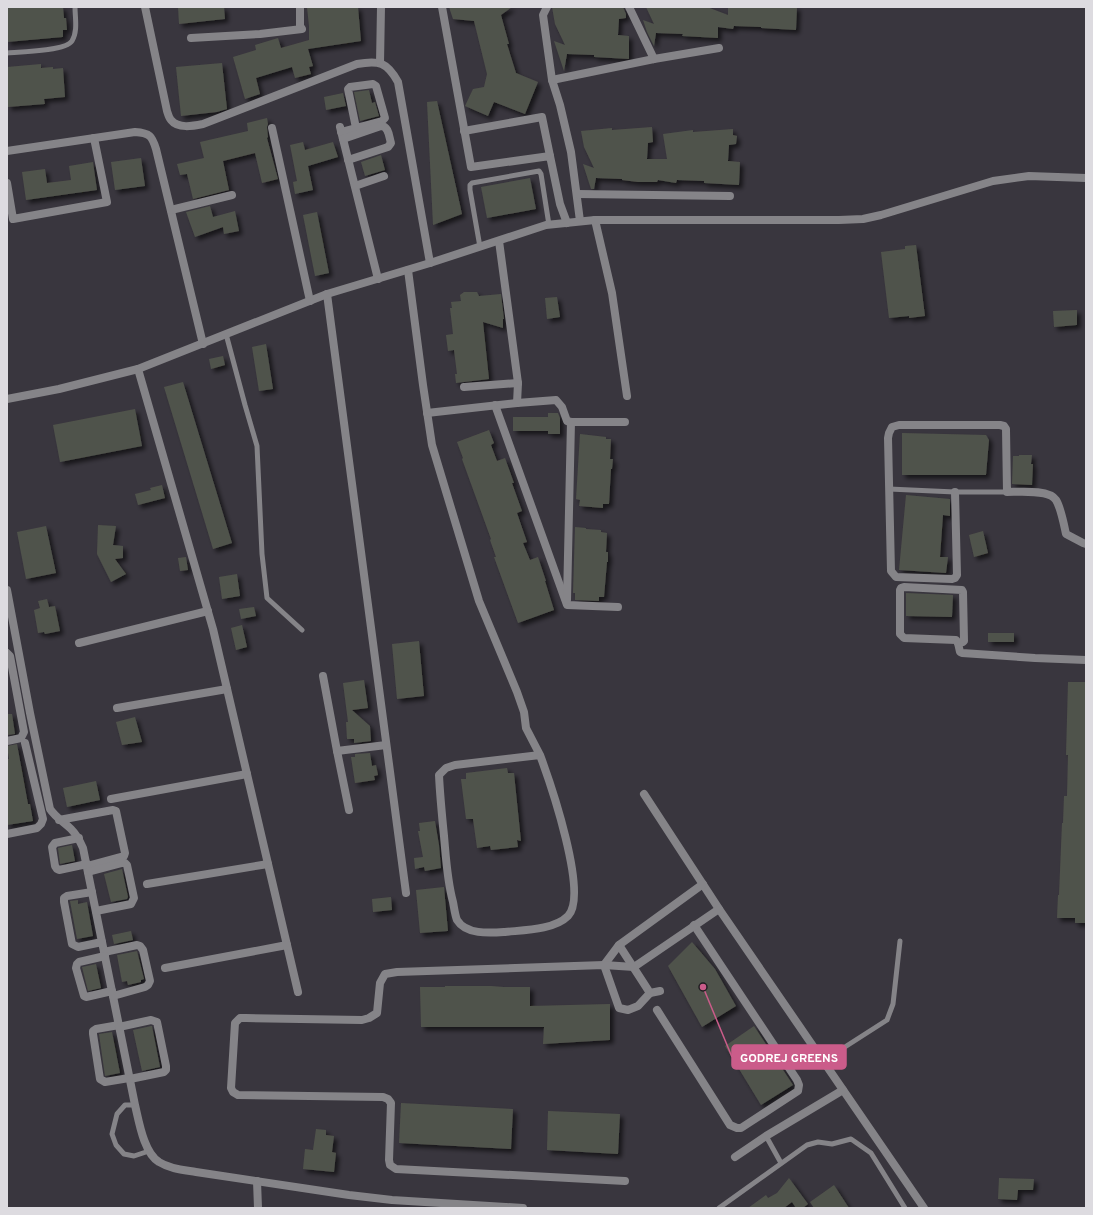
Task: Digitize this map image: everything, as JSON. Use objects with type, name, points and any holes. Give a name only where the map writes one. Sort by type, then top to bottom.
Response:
[{"type":"street","points":[[145,7],[167,111],[170,120],[176,125],[194,126],[203,124],[357,64],[369,62],[380,63],[388,67],[398,82],[430,263]]},
{"type":"street","points":[[191,38],[260,34],[302,29],[300,26],[300,7]]},
{"type":"street","points":[[380,63],[382,7]]},
{"type":"street","points":[[442,7],[464,131],[472,167],[550,156]]},
{"type":"street","points":[[547,7],[542,14],[552,80],[560,105],[571,152],[580,221]]},
{"type":"street","points":[[630,7],[654,59]]},
{"type":"street","points":[[552,80],[654,59],[719,48]]},
{"type":"street","points":[[341,133],[382,121],[385,118],[376,86],[373,84],[350,87],[348,89],[356,128]]},
{"type":"street","points":[[464,131],[542,117],[560,204],[567,223]]},
{"type":"street","points":[[341,133],[381,126],[387,127],[391,143],[388,147],[348,160]]},
{"type":"street","points":[[272,128],[310,301]]},
{"type":"street","points":[[7,151],[135,132],[150,135],[153,140],[204,344]]},
{"type":"street","points":[[341,133],[378,279]]},
{"type":"street","points":[[7,183],[13,219],[106,202],[94,138]]},
{"type":"street","points":[[355,186],[384,176]]},
{"type":"street","points":[[7,399],[59,389],[138,369],[327,294],[549,225],[595,220],[863,219],[881,215],[993,181],[1029,176],[1086,178]]},
{"type":"street","points":[[577,194],[730,196]]},
{"type":"street","points":[[171,210],[232,195]]},
{"type":"street","points":[[595,220],[612,293],[628,396]]},
{"type":"street","points":[[499,241],[518,383],[517,403]]},
{"type":"street","points":[[408,270],[432,445],[480,601],[517,692],[524,712],[526,728],[540,755],[563,823],[574,889],[574,906],[570,915],[561,922],[534,929],[491,933],[471,930],[462,925],[457,919],[449,886],[439,775],[446,768],[455,765],[540,755]]},
{"type":"street","points":[[327,294],[406,893]]},
{"type":"street","points":[[138,369],[208,611],[298,992]]},
{"type":"street","points":[[464,387],[518,383]]},
{"type":"street","points":[[427,413],[556,400],[562,407],[567,421],[625,422]]},
{"type":"street","points":[[495,405],[567,605]]},
{"type":"street","points":[[567,605],[571,422]]},
{"type":"street","points":[[955,492],[957,575],[955,578],[896,577],[891,571],[888,438],[889,432],[892,428],[899,425],[1004,426],[1006,429],[1007,492],[1036,492],[1049,494],[1056,500],[1066,534],[1083,544],[1086,544]]},
{"type":"street","points":[[901,588],[962,590],[964,641],[958,643],[956,640],[907,638],[902,636],[900,634],[901,588]]},
{"type":"street","points":[[7,590],[50,809],[54,816],[71,829],[79,838],[83,848],[135,1105],[144,1139],[149,1151],[158,1162],[172,1168],[392,1200],[461,1206],[522,1208]]},
{"type":"street","points":[[567,605],[618,607]]},
{"type":"street","points":[[79,643],[208,611]]},
{"type":"street","points":[[958,643],[958,650],[962,653],[1086,660]]},
{"type":"street","points":[[7,653],[10,656],[24,732],[21,738],[7,741]]},
{"type":"street","points":[[323,676],[348,810]]},
{"type":"street","points":[[16,690],[26,688]]},
{"type":"street","points":[[117,708],[227,689]]},
{"type":"street","points":[[7,746],[36,740]]},
{"type":"street","points":[[7,834],[37,828],[43,819],[24,743]]},
{"type":"street","points":[[337,751],[386,745]]},
{"type":"street","points":[[111,799],[247,774]]},
{"type":"street","points":[[644,794],[718,909],[924,1208]]},
{"type":"street","points":[[59,820],[113,810],[116,811],[125,853],[124,856],[87,867]]},
{"type":"street","points":[[79,838],[53,844],[52,847],[55,866],[57,869],[125,863],[134,898],[131,904],[96,911]]},
{"type":"street","points":[[147,884],[268,864]]},
{"type":"street","points":[[604,965],[619,945],[703,884]]},
{"type":"street","points":[[92,892],[67,896],[64,898],[72,944],[78,947],[102,942]]},
{"type":"street","points":[[625,1181],[396,1169],[390,1166],[389,1160],[391,1103],[388,1099],[383,1097],[238,1095],[233,1092],[231,1088],[235,1023],[240,1018],[362,1020],[370,1018],[378,1013],[380,983],[385,974],[391,973],[604,965],[634,967],[718,909]]},
{"type":"street","points":[[657,1010],[730,1125],[741,1128],[798,1091],[799,1085],[797,1080],[694,925]]},
{"type":"street","points":[[137,945],[140,946],[143,950],[150,981],[148,985],[145,987],[112,994],[84,996],[76,968],[77,964],[79,962],[105,954],[137,945]]},
{"type":"street","points":[[165,968],[287,945]]},
{"type":"street","points":[[619,945],[650,993]]},
{"type":"street","points":[[604,965],[619,1008],[628,1010],[638,1006],[650,993],[660,991]]},
{"type":"street","points":[[151,1020],[157,1022],[166,1070],[164,1072],[130,1079],[105,1082],[100,1079],[93,1031],[96,1029],[119,1026],[151,1020]]},
{"type":"street","points":[[735,1157],[766,1136],[843,1090]]},
{"type":"street","points":[[257,1181],[258,1208]]},
{"type":"lane","points":[[7,53],[55,49],[64,47],[72,42],[76,27],[75,7]]},
{"type":"lane","points":[[480,247],[470,190],[470,185],[472,183],[539,172],[541,174],[549,225]]},
{"type":"lane","points":[[226,334],[245,405],[258,446],[262,554],[267,598],[302,630]]},
{"type":"lane","points":[[889,489],[955,492],[1007,492]]},
{"type":"lane","points":[[824,1061],[887,1020],[893,1004],[900,941]]},
{"type":"lane","points":[[135,1105],[125,1105],[117,1114],[112,1134],[116,1146],[124,1154],[134,1156],[149,1151]]},
{"type":"lane","points":[[766,1136],[781,1163]]},
{"type":"lane","points":[[719,1208],[807,1145],[818,1142],[832,1144],[851,1140],[871,1153],[905,1208]]},
{"type":"building","points":[[7,7],[63,7],[67,30],[63,30],[63,37],[7,42]]},
{"type":"building","points":[[178,7],[224,7],[225,19],[179,24]]},
{"type":"building","points":[[307,7],[358,7],[361,41],[308,49],[313,66],[309,67],[311,74],[295,78],[292,67],[256,78],[260,94],[245,99],[233,57],[256,50],[255,45],[278,38],[281,48],[309,40]]},
{"type":"building","points":[[449,7],[512,7],[501,15],[509,44],[507,44],[516,73],[538,82],[525,114],[494,102],[488,116],[465,106],[473,89],[484,87],[487,74],[474,21],[453,19]]},
{"type":"building","points":[[552,7],[623,7],[626,18],[619,19],[618,35],[629,36],[629,59],[567,54],[564,71],[554,41],[565,45],[555,24]]},
{"type":"building","points":[[646,7],[707,7],[728,15],[728,7],[797,7],[796,30],[761,27],[734,26],[733,29],[718,27],[718,38],[656,33],[654,46],[643,20],[654,24]]},
{"type":"building","points":[[222,63],[227,109],[217,112],[181,116],[176,67]]},
{"type":"building","points":[[41,64],[41,68],[63,68],[65,97],[44,99],[45,104],[8,107],[7,67]]},
{"type":"building","points":[[369,90],[372,103],[375,102],[379,116],[360,121],[354,92]]},
{"type":"building","points":[[343,93],[346,106],[326,110],[324,97]]},
{"type":"building","points":[[437,101],[462,214],[433,225],[427,102]]},
{"type":"building","points":[[267,118],[267,138],[278,179],[262,183],[255,153],[223,161],[229,190],[193,199],[187,174],[180,175],[177,164],[204,158],[200,142],[248,131],[247,123]]},
{"type":"building","points":[[652,127],[653,142],[648,143],[647,159],[667,159],[663,134],[693,130],[693,132],[733,129],[733,135],[737,136],[736,144],[729,145],[728,161],[740,162],[739,185],[704,183],[704,181],[677,180],[676,183],[658,180],[657,182],[638,182],[622,179],[596,178],[594,189],[591,189],[583,164],[594,168],[584,147],[581,131],[612,128],[612,130]]},
{"type":"building","points":[[303,142],[305,150],[333,142],[338,157],[308,166],[313,190],[295,194],[293,182],[297,181],[290,145]]},
{"type":"building","points":[[381,155],[385,170],[365,176],[361,162]]},
{"type":"building","points":[[141,158],[145,186],[115,190],[111,162]]},
{"type":"building","points":[[93,162],[97,190],[26,200],[22,172],[45,169],[47,183],[71,180],[69,166]]},
{"type":"building","points":[[530,178],[536,209],[487,218],[481,187]]},
{"type":"building","points":[[210,206],[213,217],[235,211],[239,231],[224,234],[223,227],[195,237],[186,212]]},
{"type":"building","points":[[317,212],[329,273],[315,276],[303,215]]},
{"type":"building","points":[[916,245],[925,316],[889,318],[881,252],[905,249],[905,246]]},
{"type":"building","points":[[464,292],[477,292],[479,296],[501,294],[504,319],[503,328],[483,322],[489,379],[456,383],[455,374],[457,374],[454,350],[448,351],[446,335],[453,334],[450,308],[452,308],[451,302],[461,301],[460,295]]},
{"type":"building","points":[[557,297],[560,317],[547,319],[545,298]]},
{"type":"building","points":[[1077,310],[1077,325],[1054,327],[1053,311]]},
{"type":"building","points":[[266,344],[273,389],[259,391],[252,347]]},
{"type":"building","points":[[223,356],[225,365],[211,369],[209,359]]},
{"type":"building","points":[[183,382],[232,543],[213,549],[164,387]]},
{"type":"building","points":[[135,409],[142,446],[60,462],[53,425]]},
{"type":"building","points":[[548,413],[558,413],[560,418],[560,434],[548,434],[548,431],[513,431],[513,417],[548,417]]},
{"type":"building","points":[[489,430],[494,443],[491,445],[497,461],[505,458],[514,483],[512,483],[522,511],[517,513],[527,542],[523,543],[530,560],[538,557],[554,610],[518,623],[494,557],[496,557],[490,540],[491,539],[457,442]]},
{"type":"building","points":[[902,433],[986,435],[989,440],[986,475],[902,475]]},
{"type":"building","points":[[580,434],[611,439],[610,459],[613,459],[609,504],[603,504],[603,508],[579,506],[580,500],[576,499]]},
{"type":"building","points":[[1032,455],[1032,485],[1012,484],[1013,456]]},
{"type":"building","points":[[162,485],[165,498],[138,505],[135,494],[151,490],[150,488]]},
{"type":"building","points":[[906,495],[950,499],[950,516],[943,515],[940,557],[948,557],[946,573],[899,570]]},
{"type":"building","points":[[98,525],[116,526],[113,545],[123,546],[123,558],[115,559],[126,574],[111,582],[97,554]]},
{"type":"building","points":[[46,526],[56,573],[26,579],[17,532]]},
{"type":"building","points":[[575,527],[601,530],[601,532],[607,533],[606,552],[608,552],[608,562],[604,597],[599,597],[599,601],[575,600],[575,593],[573,593]]},
{"type":"building","points":[[983,531],[988,553],[974,557],[969,535]]},
{"type":"building","points":[[186,557],[188,570],[180,571],[178,558]]},
{"type":"building","points":[[237,574],[240,596],[222,599],[219,577]]},
{"type":"building","points":[[906,593],[953,595],[952,617],[906,616]]},
{"type":"building","points":[[47,599],[49,607],[55,606],[60,631],[45,634],[44,632],[38,633],[34,610],[40,608],[38,601]]},
{"type":"building","points":[[254,607],[256,616],[241,619],[239,609]]},
{"type":"building","points":[[242,625],[247,647],[236,650],[231,628]]},
{"type":"building","points":[[988,633],[1014,633],[1014,642],[988,642]]},
{"type":"building","points":[[419,641],[424,696],[397,699],[392,644]]},
{"type":"building","points":[[364,680],[368,708],[352,710],[370,726],[371,741],[354,743],[354,739],[347,739],[346,722],[348,722],[343,683]]},
{"type":"building","points":[[1068,682],[1086,682],[1086,923],[1075,923],[1075,918],[1057,918],[1064,796],[1067,796],[1068,755],[1066,755]]},
{"type":"building","points":[[7,714],[12,714],[15,734],[7,735]]},
{"type":"building","points":[[135,717],[142,742],[122,745],[116,722]]},
{"type":"building","points":[[17,744],[28,804],[30,804],[33,821],[7,825],[7,759],[9,759],[7,746]]},
{"type":"building","points":[[370,753],[372,766],[376,765],[378,775],[374,776],[375,780],[355,783],[351,757],[355,757],[355,754]]},
{"type":"building","points":[[507,768],[508,773],[514,773],[521,841],[517,840],[518,847],[491,850],[490,846],[477,848],[473,819],[466,819],[461,779],[466,779],[466,773]]},
{"type":"building","points":[[96,781],[100,800],[67,807],[63,788]]},
{"type":"building","points":[[435,821],[441,868],[425,871],[424,867],[415,869],[414,858],[423,857],[418,831],[420,831],[419,823]]},
{"type":"building","points":[[72,845],[75,861],[60,864],[58,848]]},
{"type":"building","points":[[122,869],[128,897],[127,899],[111,902],[104,874]]},
{"type":"building","points":[[444,887],[448,931],[420,933],[416,890]]},
{"type":"building","points":[[391,897],[392,910],[373,912],[372,899]]},
{"type":"building","points":[[78,900],[78,904],[87,902],[93,936],[77,939],[70,901]]},
{"type":"building","points":[[131,931],[133,940],[114,944],[112,935]]},
{"type":"building","points":[[692,942],[715,969],[736,1006],[702,1027],[668,966]]},
{"type":"building","points":[[137,951],[144,979],[141,980],[141,982],[128,985],[127,981],[122,982],[117,955]]},
{"type":"building","points":[[96,964],[101,988],[88,991],[82,967]]},
{"type":"building","points":[[420,987],[530,987],[530,1006],[610,1004],[610,1040],[543,1044],[544,1027],[421,1027]]},
{"type":"building","points":[[152,1026],[160,1067],[142,1071],[133,1030]]},
{"type":"building","points":[[754,1026],[793,1085],[761,1105],[725,1046]]},
{"type":"building","points":[[112,1032],[120,1073],[105,1076],[99,1034]]},
{"type":"building","points":[[401,1103],[513,1109],[511,1149],[399,1143]]},
{"type":"building","points":[[548,1111],[620,1114],[618,1154],[547,1150]]},
{"type":"building","points":[[316,1129],[326,1130],[326,1135],[334,1136],[332,1152],[336,1153],[334,1172],[303,1169],[305,1149],[313,1150]]},
{"type":"building","points":[[789,1178],[808,1204],[803,1208],[796,1208],[792,1202],[784,1208],[748,1208],[766,1195],[768,1198],[777,1193]]},
{"type":"building","points":[[999,1178],[1034,1179],[1033,1190],[1018,1190],[1017,1200],[998,1199]]},
{"type":"building","points":[[834,1185],[849,1208],[814,1208],[810,1202]]},
{"type":"place","name":"GODREJ GREENS","points":[[703,987]]}]
